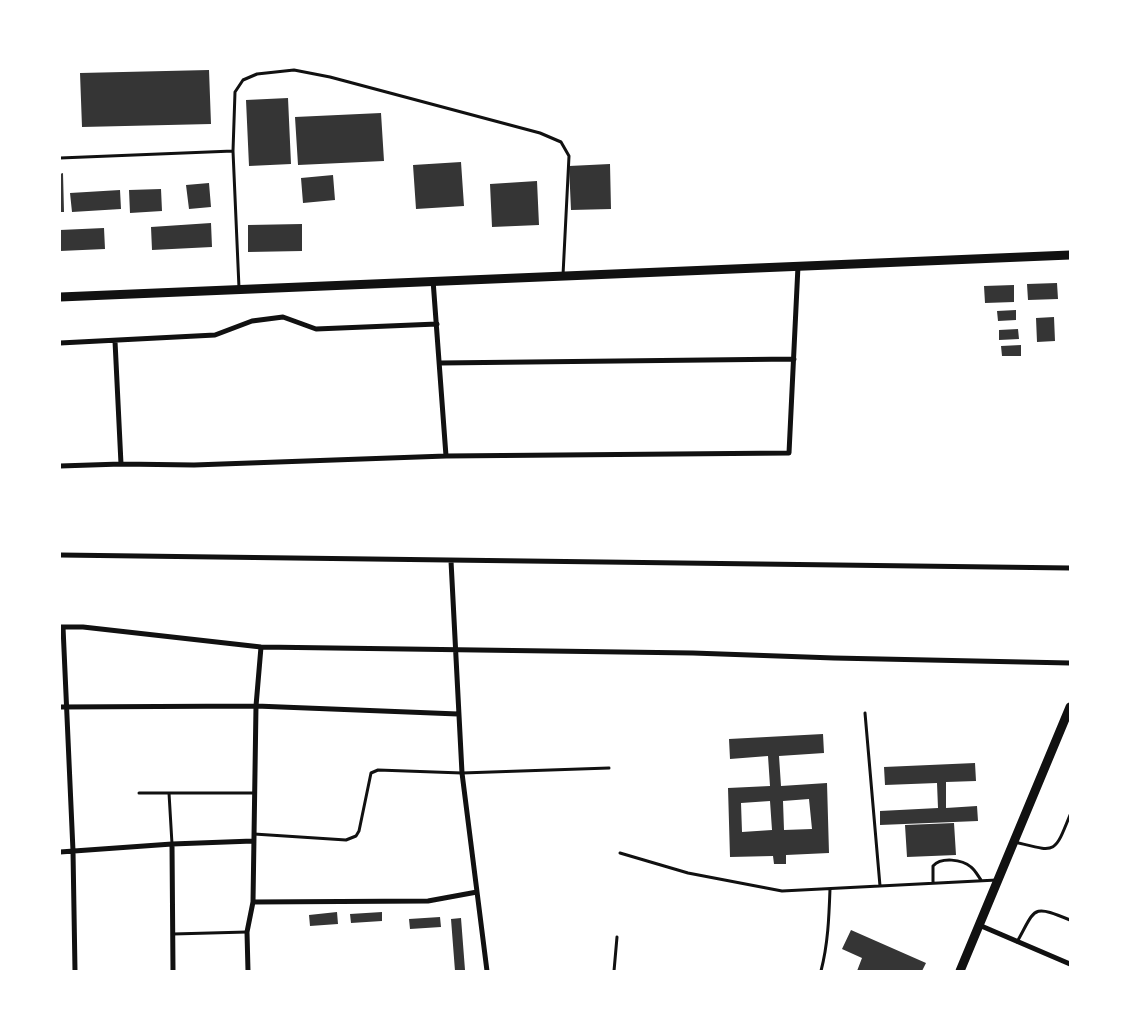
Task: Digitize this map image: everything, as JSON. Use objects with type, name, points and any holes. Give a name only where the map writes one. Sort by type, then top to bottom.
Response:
[{"type":"main road","points":[[60,297],[1070,255]]},
{"type":"main road","points":[[960,971],[1068,718],[1070,707]]},
{"type":"street","points":[[60,466],[121,464],[194,465],[446,456],[790,453],[798,266]]},
{"type":"street","points":[[433,280],[446,456]]},
{"type":"street","points":[[60,343],[215,335],[252,321],[283,317],[316,329],[437,324]]},
{"type":"street","points":[[115,340],[121,464]]},
{"type":"street","points":[[440,363],[794,359]]},
{"type":"street","points":[[60,555],[1070,568]]},
{"type":"street","points":[[451,560],[462,773],[487,971]]},
{"type":"street","points":[[75,971],[67,708],[62,627],[83,627],[262,647],[693,653],[1070,663]]},
{"type":"street","points":[[248,971],[247,932],[252,902],[256,706],[262,647]]},
{"type":"street","points":[[60,707],[256,706],[458,714]]},
{"type":"street","points":[[60,852],[172,844],[252,841]]},
{"type":"street","points":[[172,844],[173,971]]},
{"type":"street","points":[[252,902],[428,901],[477,892]]},
{"type":"street","points":[[979,926],[1070,964]]},
{"type":"lane","points":[[239,289],[233,151],[235,92],[243,80],[258,74],[294,70],[330,77],[540,133],[561,142],[569,156],[563,275]]},
{"type":"lane","points":[[60,158],[233,151]]},
{"type":"lane","points":[[865,713],[880,886]]},
{"type":"lane","points":[[253,834],[346,840],[356,836],[371,773],[378,770],[462,773],[609,768]]},
{"type":"lane","points":[[139,793],[255,793]]},
{"type":"lane","points":[[169,793],[172,844]]},
{"type":"lane","points":[[1014,842],[1050,849],[1060,842],[1070,815]]},
{"type":"lane","points":[[620,853],[688,874],[782,891],[998,880]]},
{"type":"lane","points":[[933,884],[933,866],[936,862],[955,860],[966,863],[973,868],[981,881]]},
{"type":"lane","points":[[821,971],[827,945],[830,888]]},
{"type":"lane","points":[[1017,943],[1032,915],[1038,910],[1044,910],[1070,920]]},
{"type":"lane","points":[[173,934],[247,932]]},
{"type":"lane","points":[[614,971],[617,936]]},
{"type":"building","points":[[209,70],[211,124],[82,127],[80,73]]},
{"type":"building","points":[[288,98],[291,164],[249,166],[246,100]]},
{"type":"building","points":[[381,113],[384,161],[298,165],[295,117]]},
{"type":"building","points":[[461,162],[464,206],[416,209],[413,165]]},
{"type":"building","points":[[610,164],[611,209],[571,210],[569,166]]},
{"type":"building","points":[[63,173],[64,212],[60,212],[60,174]]},
{"type":"building","points":[[333,175],[335,200],[303,203],[301,178]]},
{"type":"building","points":[[537,181],[539,225],[492,227],[490,184]]},
{"type":"building","points":[[209,183],[211,207],[189,209],[186,185]]},
{"type":"building","points":[[161,189],[162,211],[130,213],[129,190]]},
{"type":"building","points":[[120,190],[121,209],[72,212],[70,193]]},
{"type":"building","points":[[211,223],[212,247],[152,250],[151,227]]},
{"type":"building","points":[[302,224],[302,251],[248,252],[248,225]]},
{"type":"building","points":[[104,228],[105,249],[60,251],[60,230]]},
{"type":"building","points":[[1057,283],[1058,299],[1028,300],[1027,284]]},
{"type":"building","points":[[1014,285],[1014,302],[985,303],[984,286]]},
{"type":"building","points":[[1016,310],[1016,320],[998,321],[997,311]]},
{"type":"building","points":[[1054,317],[1055,341],[1037,342],[1036,318]]},
{"type":"building","points":[[1018,329],[1019,339],[999,340],[999,330]]},
{"type":"building","points":[[1021,345],[1021,356],[1002,356],[1001,346]]},
{"type":"building","points":[[823,734],[824,753],[779,756],[781,786],[827,783],[829,853],[786,855],[786,864],[774,864],[773,856],[730,857],[728,788],[770,786],[768,756],[730,759],[729,739]],"holes":[[[809,799],[812,829],[784,830],[783,801]],[[770,801],[772,830],[742,832],[741,803]]]},
{"type":"building","points":[[975,763],[976,781],[946,782],[946,808],[977,806],[978,821],[880,825],[880,811],[938,808],[937,783],[885,785],[884,767]]},
{"type":"building","points":[[954,823],[956,855],[907,857],[905,825]]},
{"type":"building","points":[[337,912],[338,924],[310,926],[309,915]]},
{"type":"building","points":[[382,912],[382,921],[351,923],[350,914]]},
{"type":"building","points":[[440,917],[441,927],[410,929],[409,919]]},
{"type":"building","points":[[461,918],[465,970],[455,971],[451,919]]},
{"type":"building","points":[[851,930],[926,963],[922,971],[857,971],[862,958],[842,949]]}]
